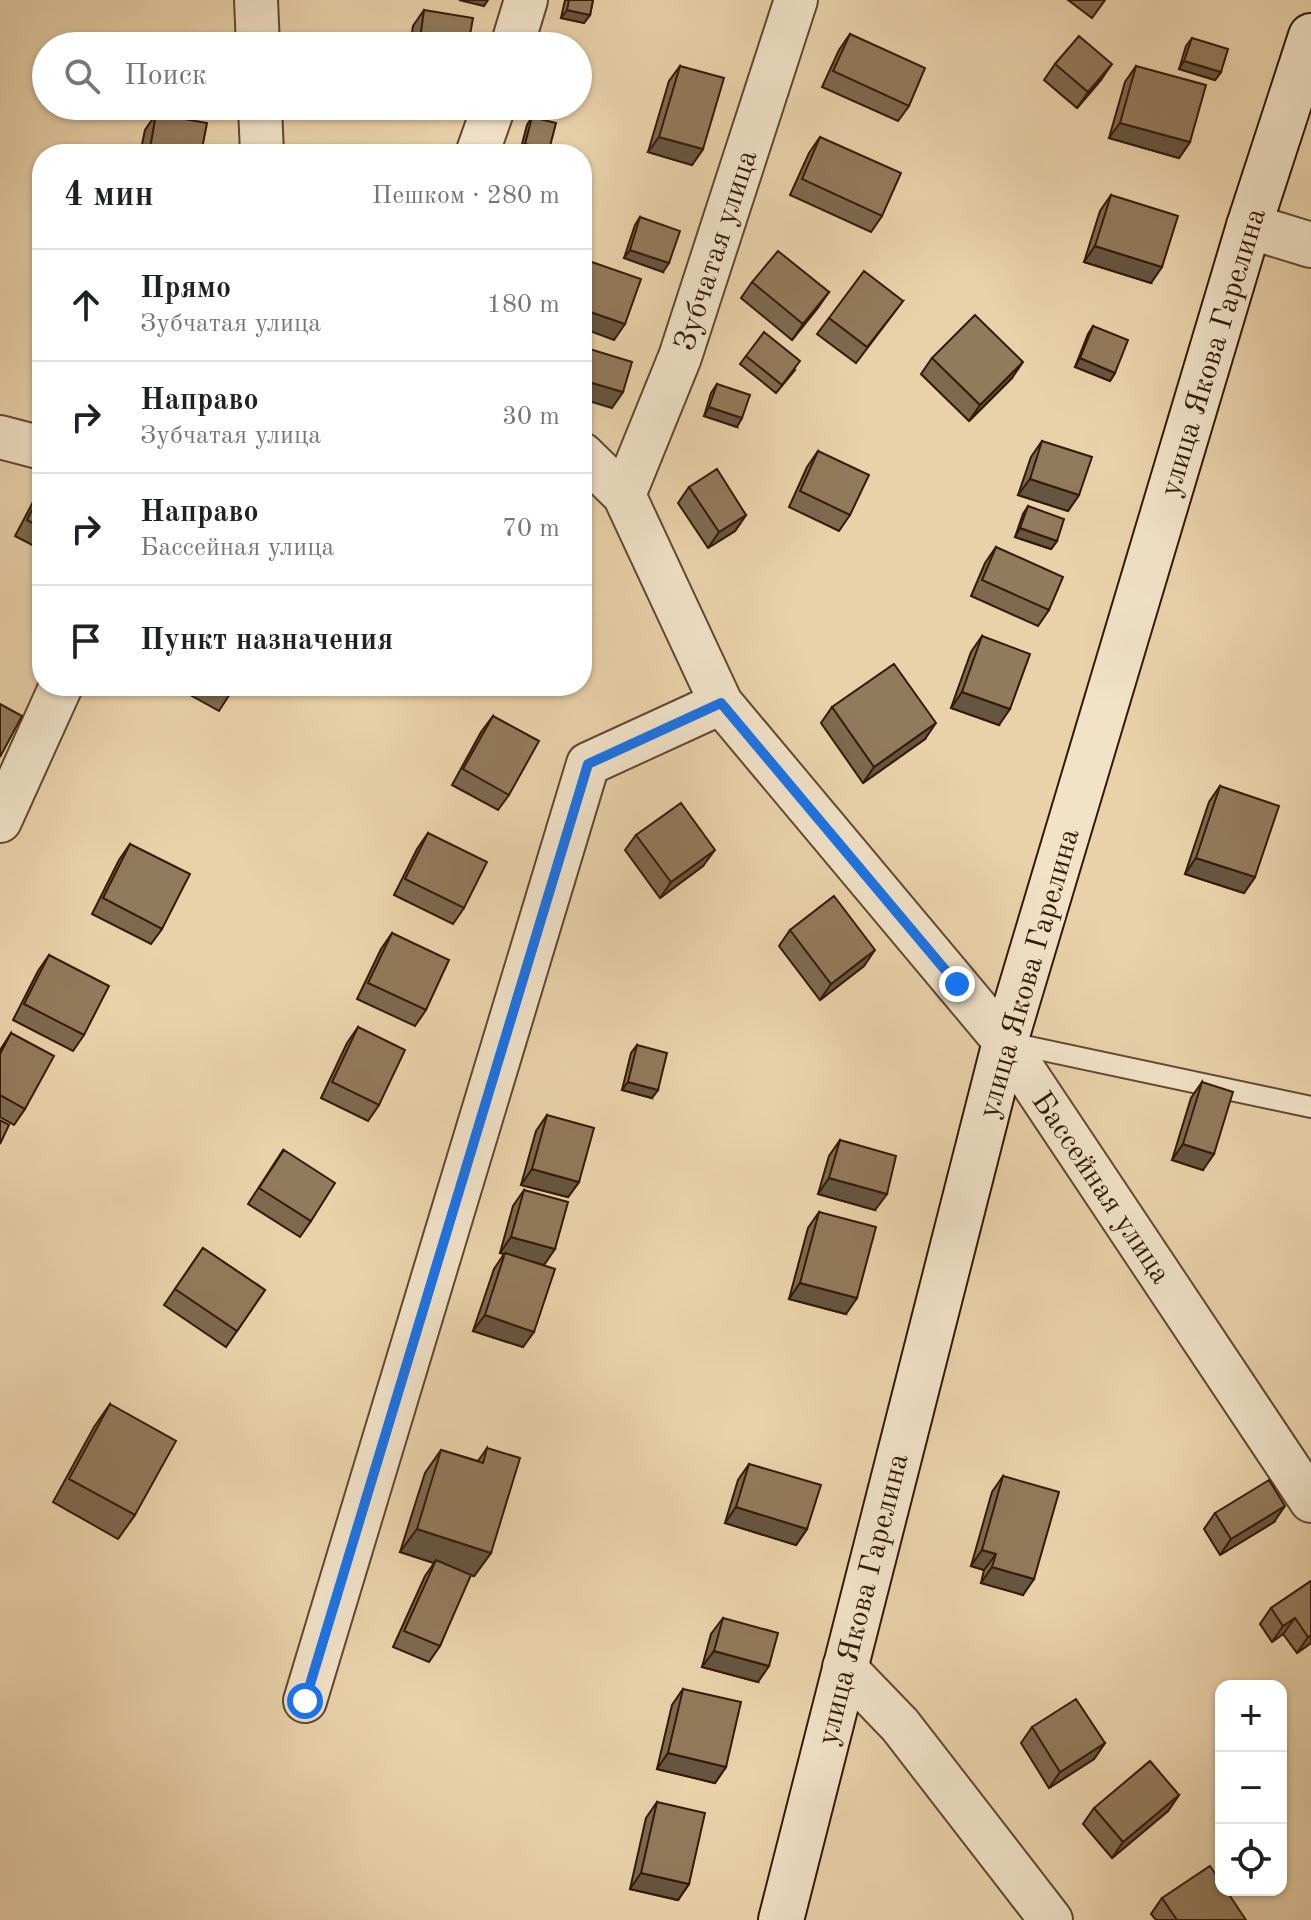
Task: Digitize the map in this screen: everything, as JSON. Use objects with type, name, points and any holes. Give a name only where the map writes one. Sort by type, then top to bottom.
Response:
[{"type":"main road","name":"улица Якова Гарелина","points":[[781,1920],[1005,1042],[1249,226],[1311,36]]},
{"type":"main road","points":[[1249,226],[1311,245]]},
{"type":"street","points":[[256,0],[257,32]]},
{"type":"street","points":[[516,32],[526,0]]},
{"type":"street","name":"Зубчатая улица","points":[[624,495],[680,357],[796,0]]},
{"type":"street","points":[[261,120],[262,144]]},
{"type":"street","points":[[481,144],[489,120]]},
{"type":"street","points":[[0,437],[32,445]]},
{"type":"street","name":"Бассейная улица","points":[[592,464],[624,495],[721,703],[1005,1042],[1311,1501]]},
{"type":"street","points":[[0,821],[56,696]]},
{"type":"street","points":[[305,1701],[588,764],[721,703]]},
{"type":"street","points":[[844,1667],[900,1725],[1051,1920]]},
{"type":"lane","points":[[1005,1042],[1311,1107]]},
{"type":"building","points":[[569,0],[593,0],[590,15],[567,10]]},
{"type":"building","points":[[424,10],[473,18],[470,32],[421,32]]},
{"type":"building","points":[[850,34],[925,68],[909,106],[833,71]]},
{"type":"building","points":[[1079,36],[1112,64],[1088,92],[1055,64]]},
{"type":"building","points":[[1192,38],[1228,49],[1221,72],[1184,61]]},
{"type":"building","points":[[680,66],[724,78],[703,149],[659,137]]},
{"type":"building","points":[[1136,66],[1206,85],[1190,142],[1120,123]]},
{"type":"building","points":[[155,120],[207,123],[203,144],[151,144]]},
{"type":"building","points":[[531,120],[556,123],[551,144],[525,144]]},
{"type":"building","points":[[820,137],[901,173],[882,216],[802,179]]},
{"type":"building","points":[[1111,195],[1178,216],[1162,267],[1095,246]]},
{"type":"building","points":[[640,217],[680,231],[669,263],[630,250]]},
{"type":"building","points":[[778,251],[829,292],[803,324],[752,282]]},
{"type":"building","points":[[592,262],[641,279],[625,324],[592,312]]},
{"type":"building","points":[[864,271],[903,301],[867,347],[829,318]]},
{"type":"building","points":[[975,315],[1023,362],[980,405],[932,358]]},
{"type":"building","points":[[1093,326],[1128,340],[1115,373],[1080,358]]},
{"type":"building","points":[[764,332],[800,361],[782,385],[746,356]]},
{"type":"building","points":[[592,350],[632,362],[623,392],[592,383]]},
{"type":"building","points":[[717,384],[750,395],[742,418],[709,407]]},
{"type":"building","points":[[1042,441],[1092,457],[1079,495],[1030,479]]},
{"type":"building","points":[[818,451],[869,475],[850,515],[800,491]]},
{"type":"building","points":[[717,469],[746,515],[719,532],[689,487]]},
{"type":"building","points":[[1028,506],[1064,519],[1057,541],[1020,528]]},
{"type":"building","points":[[996,547],[1063,577],[1049,610],[982,580]]},
{"type":"building","points":[[982,636],[1030,654],[1010,709],[962,692]]},
{"type":"building","points":[[894,664],[936,723],[874,767],[832,707]]},
{"type":"building","points":[[0,704],[22,716],[0,757]]},
{"type":"building","points":[[493,716],[539,741],[509,795],[463,769]]},
{"type":"building","points":[[1220,786],[1279,806],[1255,877],[1196,858]]},
{"type":"building","points":[[681,803],[715,850],[671,882],[636,835]]},
{"type":"building","points":[[428,833],[487,862],[464,908],[405,879]]},
{"type":"building","points":[[130,844],[190,874],[162,929],[103,898]]},
{"type":"building","points":[[834,896],[875,950],[831,984],[790,930]]},
{"type":"building","points":[[392,933],[449,960],[426,1010],[368,983]]},
{"type":"building","points":[[49,955],[109,986],[84,1035],[24,1004]]},
{"type":"building","points":[[358,1027],[405,1050],[379,1105],[332,1082]]},
{"type":"building","points":[[11,1033],[54,1056],[25,1109],[0,1095],[0,1054]]},
{"type":"building","points":[[637,1045],[667,1053],[658,1090],[628,1082]]},
{"type":"building","points":[[1202,1082],[1233,1092],[1214,1154],[1183,1144]]},
{"type":"building","points":[[547,1115],[594,1128],[579,1182],[532,1169]]},
{"type":"building","points":[[0,1120],[9,1125],[0,1144]]},
{"type":"building","points":[[840,1140],[896,1156],[887,1194],[829,1178]]},
{"type":"building","points":[[284,1150],[335,1183],[311,1221],[259,1188]]},
{"type":"building","points":[[524,1190],[568,1202],[555,1249],[511,1237]]},
{"type":"building","points":[[819,1212],[876,1227],[857,1298],[800,1283]]},
{"type":"building","points":[[203,1248],[265,1290],[237,1331],[175,1289]]},
{"type":"building","points":[[505,1253],[555,1269],[534,1332],[485,1315]]},
{"type":"building","points":[[110,1404],[176,1441],[135,1515],[69,1479]]},
{"type":"building","points":[[487,1448],[520,1458],[491,1553],[417,1529],[441,1450],[483,1463]]},
{"type":"building","points":[[749,1464],[821,1485],[807,1529],[736,1507]]},
{"type":"building","points":[[1003,1476],[1059,1492],[1034,1579],[992,1567],[996,1554],[982,1550]]},
{"type":"building","points":[[1269,1480],[1285,1506],[1231,1539],[1215,1513]]},
{"type":"building","points":[[436,1560],[471,1575],[440,1646],[404,1631]]},
{"type":"building","points":[[1311,1581],[1311,1635],[1308,1637],[1295,1618],[1283,1626],[1271,1608]]},
{"type":"building","points":[[723,1618],[778,1633],[769,1666],[714,1651]]},
{"type":"building","points":[[683,1689],[741,1702],[726,1767],[668,1753]]},
{"type":"building","points":[[1076,1699],[1105,1743],[1060,1772],[1032,1727]]},
{"type":"building","points":[[1150,1761],[1179,1795],[1123,1842],[1094,1808]]},
{"type":"building","points":[[657,1802],[705,1813],[689,1884],[641,1873]]},
{"type":"building","points":[[1210,1866],[1215,1873],[1215,1896],[1230,1896],[1246,1920],[1177,1920],[1162,1898]]},
{"type":"route","points":[[305,1701],[588,764],[721,703],[957,984]]}]
